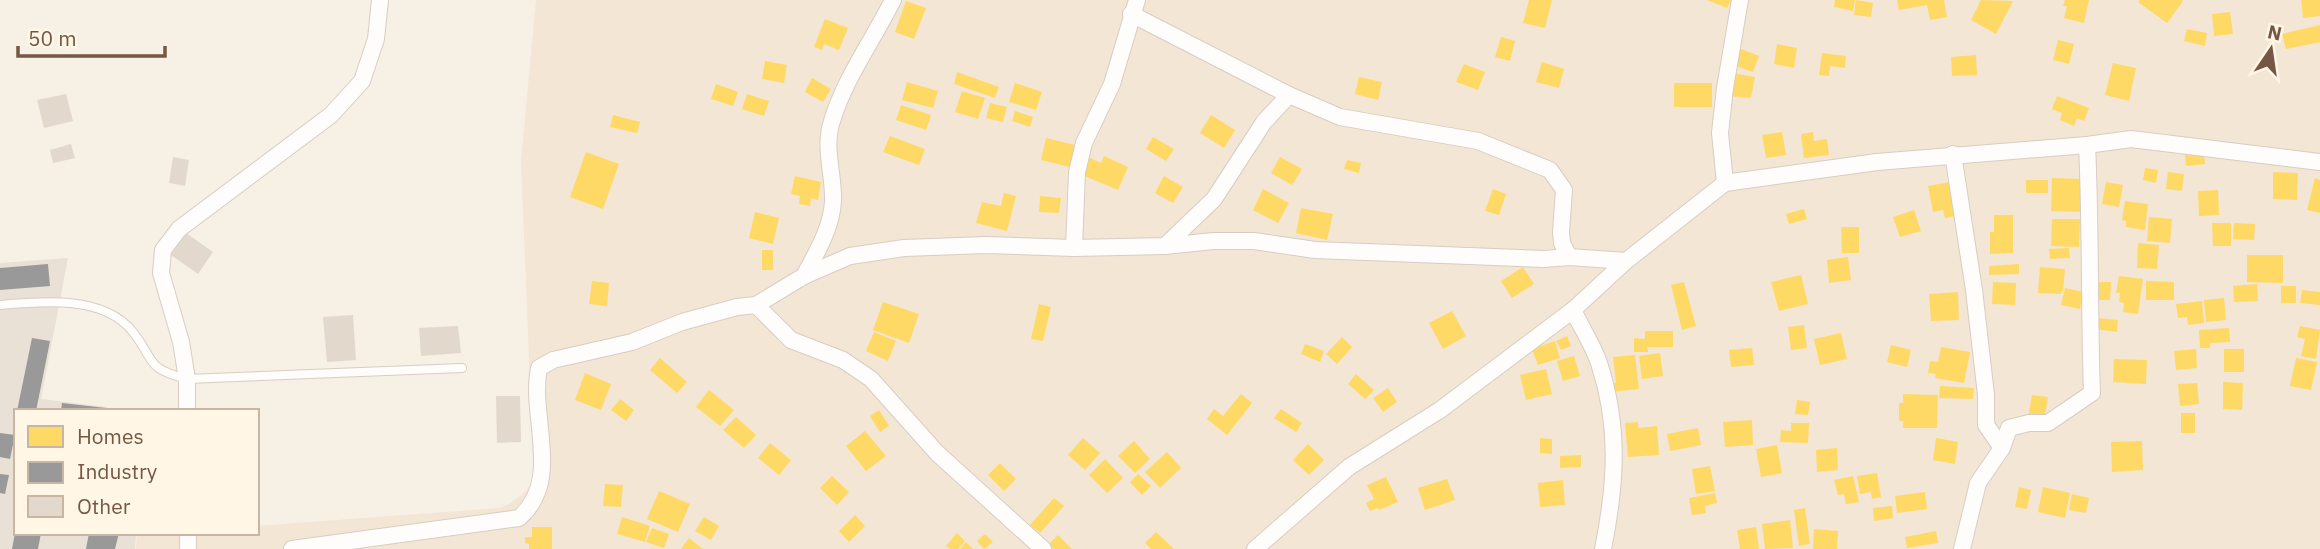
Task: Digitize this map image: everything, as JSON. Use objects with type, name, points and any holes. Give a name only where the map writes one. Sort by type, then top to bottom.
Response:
[{"type":"street","points":[[187,409],[187,379],[181,342],[162,273],[163,250],[179,229],[331,115],[362,81],[376,39],[380,0]]},
{"type":"street","points":[[804,276],[826,231],[833,202],[828,141],[832,121],[892,0]]},
{"type":"street","points":[[1726,183],[1720,133],[1740,0]]},
{"type":"street","points":[[1074,248],[1077,172],[1094,117],[1112,84],[1134,7],[1289,96],[1340,117],[1478,141],[1550,170],[1564,190],[1561,232],[1562,243],[1569,257]]},
{"type":"street","points":[[1165,246],[1214,198],[1264,122],[1289,96]]},
{"type":"street","points":[[1255,549],[1349,467],[1440,410],[1573,310],[1626,261],[1726,183],[1877,162],[2131,139],[2320,162]]},
{"type":"street","points":[[1962,549],[1978,483],[2002,447],[2009,428],[2029,423],[2048,423],[2092,393],[2087,145]]},
{"type":"street","points":[[1953,154],[1974,290],[1986,395],[1986,425],[2002,447]]},
{"type":"street","points":[[292,549],[519,518],[530,509],[539,492],[542,471],[536,384],[539,368],[553,360],[632,342],[682,322],[756,304],[804,276],[850,256],[904,248],[986,245],[1074,248],[1254,241],[1315,250],[1371,254],[1544,259],[1569,257],[1626,261]]},
{"type":"street","points":[[756,304],[791,340],[843,360],[871,379],[937,453],[1043,549]]},
{"type":"street","points":[[1573,310],[1598,361],[1615,442],[1612,500],[1602,549]]},
{"type":"lane","points":[[0,305],[69,302],[116,317],[133,331],[152,364],[167,374],[187,379],[462,368]]},
{"type":"shaded area","points":[[536,0],[2320,0],[2320,549],[136,549],[137,535],[259,535],[259,526],[499,508],[525,492],[534,480],[521,162]]},
{"type":"shaded area","points":[[68,258],[41,399],[107,407],[14,409],[14,535],[136,535],[135,549],[0,549],[0,263]]},
{"type":"building: Homes","points":[[1529,0],[1552,0],[1545,28],[1523,23]]},
{"type":"building: Homes","points":[[1707,0],[1731,0],[1727,8]]},
{"type":"building: Homes","points":[[1835,0],[1855,0],[1853,11],[1834,7]]},
{"type":"building: Homes","points":[[1856,0],[1873,3],[1871,17],[1854,15]]},
{"type":"building: Homes","points":[[1897,0],[1944,0],[1947,17],[1930,20],[1927,5],[1899,10]]},
{"type":"building: Homes","points":[[1981,0],[2013,1],[1996,34],[1971,20]]},
{"type":"building: Homes","points":[[2065,0],[2089,0],[2084,23],[2064,18],[2067,6],[2063,6]]},
{"type":"building: Homes","points":[[2301,0],[2320,0],[2320,16],[2303,18]]},
{"type":"building: Homes","points":[[906,1],[926,8],[914,39],[895,32]]},
{"type":"building: Homes","points":[[2183,1],[2167,23],[2138,2]]},
{"type":"building: Homes","points":[[2230,12],[2233,34],[2214,36],[2212,14]]},
{"type":"building: Homes","points":[[825,19],[848,28],[839,50],[824,44],[822,50],[814,47]]},
{"type":"building: Homes","points":[[2320,25],[2320,42],[2286,49],[2282,34]]},
{"type":"building: Homes","points":[[2187,29],[2207,33],[2205,46],[2184,41]]},
{"type":"building: Homes","points":[[1501,37],[1515,41],[1510,61],[1495,57]]},
{"type":"building: Homes","points":[[2058,40],[2074,44],[2069,64],[2053,60]]},
{"type":"building: Homes","points":[[1777,44],[1797,48],[1794,68],[1774,64]]},
{"type":"building: Homes","points":[[1739,48],[1759,56],[1753,72],[1733,65]]},
{"type":"building: Homes","points":[[1822,53],[1846,56],[1845,68],[1830,66],[1829,76],[1819,75]]},
{"type":"building: Homes","points":[[1976,55],[1977,75],[1952,76],[1951,57]]},
{"type":"building: Homes","points":[[765,61],[787,65],[784,83],[762,79]]},
{"type":"building: Homes","points":[[1542,62],[1564,69],[1559,88],[1536,82]]},
{"type":"building: Homes","points":[[2113,63],[2136,68],[2129,101],[2105,95]]},
{"type":"building: Homes","points":[[1464,64],[1485,72],[1478,90],[1456,82]]},
{"type":"building: Homes","points":[[957,72],[999,87],[995,98],[954,84]]},
{"type":"building: Homes","points":[[1732,73],[1755,77],[1751,98],[1728,96]]},
{"type":"building: Homes","points":[[1359,77],[1382,82],[1378,100],[1355,94]]},
{"type":"building: Homes","points":[[812,78],[831,89],[823,102],[805,92]]},
{"type":"building: Homes","points":[[907,82],[938,91],[933,108],[902,100]]},
{"type":"building: Homes","points":[[1015,83],[1042,92],[1036,110],[1009,102]]},
{"type":"building: Homes","points":[[1674,83],[1712,83],[1712,107],[1674,107]]},
{"type":"building: Homes","points":[[716,84],[738,92],[733,106],[711,99]]},
{"type":"building: Homes","points":[[962,91],[985,98],[978,119],[955,112]]},
{"type":"building: Homes","points":[[747,94],[769,101],[764,116],[742,109]]},
{"type":"building: Homes","points":[[2057,96],[2089,108],[2084,121],[2077,118],[2074,126],[2060,120],[2062,113],[2052,109]]},
{"type":"building: Homes","points":[[990,103],[1007,107],[1003,122],[986,118]]},
{"type":"building: Homes","points":[[901,105],[931,115],[926,130],[896,120]]},
{"type":"building: Homes","points":[[1015,111],[1033,117],[1030,127],[1012,121]]},
{"type":"building: Homes","points":[[613,115],[640,122],[637,133],[610,127]]},
{"type":"building: Homes","points":[[1211,115],[1235,130],[1224,148],[1200,133]]},
{"type":"building: Homes","points":[[1782,132],[1786,155],[1766,158],[1762,135]]},
{"type":"building: Homes","points":[[1813,132],[1814,141],[1827,139],[1829,155],[1804,158],[1801,134]]},
{"type":"building: Homes","points":[[890,136],[925,149],[919,165],[883,152]]},
{"type":"building: Homes","points":[[1153,137],[1174,149],[1166,161],[1146,149]]},
{"type":"building: Homes","points":[[1046,138],[1075,145],[1070,167],[1041,160]]},
{"type":"building: Homes","points":[[2204,151],[2205,164],[2186,166],[2185,153]]},
{"type":"building: Homes","points":[[586,152],[619,164],[603,209],[570,197]]},
{"type":"building: Homes","points":[[1104,156],[1128,167],[1118,190],[1080,174],[1088,157],[1101,163]]},
{"type":"building: Homes","points":[[1280,157],[1302,169],[1292,185],[1271,173]]},
{"type":"building: Homes","points":[[1347,160],[1361,163],[1359,173],[1344,169]]},
{"type":"building: Homes","points":[[2145,168],[2158,170],[2156,183],[2143,180]]},
{"type":"building: Homes","points":[[2168,172],[2184,174],[2182,191],[2166,189]]},
{"type":"building: Homes","points":[[2273,172],[2298,173],[2297,200],[2273,199]]},
{"type":"building: Homes","points":[[795,176],[821,182],[818,200],[811,198],[810,206],[799,204],[800,196],[791,194]]},
{"type":"building: Homes","points":[[1164,176],[1183,187],[1173,203],[1155,193]]},
{"type":"building: Homes","points":[[2052,178],[2082,179],[2081,212],[2051,211]]},
{"type":"building: Homes","points":[[2315,178],[2320,180],[2320,213],[2307,210]]},
{"type":"building: Homes","points":[[2026,180],[2048,180],[2048,193],[2026,193]]},
{"type":"building: Homes","points":[[1950,182],[1956,216],[1945,218],[1943,210],[1933,212],[1928,186]]},
{"type":"building: Homes","points":[[2106,182],[2123,185],[2119,207],[2102,204]]},
{"type":"building: Homes","points":[[1263,189],[1289,203],[1278,223],[1253,210]]},
{"type":"building: Homes","points":[[1493,189],[1506,194],[1499,215],[1485,211]]},
{"type":"building: Homes","points":[[2218,190],[2219,215],[2199,216],[2198,191]]},
{"type":"building: Homes","points":[[1004,193],[1016,196],[1007,231],[976,223],[982,202],[1001,206]]},
{"type":"building: Homes","points":[[1040,196],[1061,198],[1059,213],[1039,212]]},
{"type":"building: Homes","points":[[2125,201],[2148,204],[2145,230],[2126,227],[2126,221],[2122,220]]},
{"type":"building: Homes","points":[[1301,208],[1333,214],[1327,240],[1296,233]]},
{"type":"building: Homes","points":[[1804,209],[1807,219],[1789,224],[1786,214]]},
{"type":"building: Homes","points":[[1914,210],[1921,231],[1900,237],[1893,217]]},
{"type":"building: Homes","points":[[755,212],[779,218],[773,244],[749,238]]},
{"type":"building: Homes","points":[[1994,215],[2013,215],[2013,253],[1990,254],[1990,232],[1994,232]]},
{"type":"building: Homes","points":[[2149,217],[2172,219],[2170,243],[2147,241]]},
{"type":"building: Homes","points":[[2052,219],[2080,219],[2079,247],[2051,246]]},
{"type":"building: Homes","points":[[2212,223],[2231,223],[2231,246],[2213,246]]},
{"type":"building: Homes","points":[[2234,223],[2255,224],[2254,240],[2233,239]]},
{"type":"building: Homes","points":[[1841,227],[1859,227],[1859,253],[1842,253]]},
{"type":"building: Homes","points":[[2138,243],[2159,245],[2157,269],[2137,268]]},
{"type":"building: Homes","points":[[2069,248],[2070,258],[2050,259],[2049,249]]},
{"type":"building: Homes","points":[[762,250],[773,250],[773,270],[762,270]]},
{"type":"building: Homes","points":[[2247,255],[2283,255],[2283,283],[2247,282]]},
{"type":"building: Homes","points":[[1848,257],[1851,280],[1829,283],[1827,260]]},
{"type":"building: Homes","points":[[2019,264],[2019,274],[1989,275],[1989,266]]},
{"type":"building: Homes","points":[[1523,267],[1534,284],[1512,298],[1501,281]]},
{"type":"building: Homes","points":[[2040,267],[2065,269],[2061,294],[2038,293]]},
{"type":"building: Homes","points":[[1801,275],[1808,304],[1779,311],[1771,282]]},
{"type":"building: Homes","points":[[2119,276],[2143,279],[2138,314],[2123,312],[2124,303],[2119,302],[2120,293],[2116,293]]},
{"type":"building: Homes","points":[[592,281],[609,283],[607,306],[589,304]]},
{"type":"building: Homes","points":[[2146,281],[2174,282],[2174,300],[2146,300]]},
{"type":"building: Homes","points":[[1684,282],[1696,326],[1682,330],[1671,285]]},
{"type":"building: Homes","points":[[1993,282],[2016,283],[2015,305],[1992,304]]},
{"type":"building: Homes","points":[[2095,282],[2111,282],[2110,300],[2094,300]]},
{"type":"building: Homes","points":[[2257,284],[2258,301],[2234,302],[2233,286]]},
{"type":"building: Homes","points":[[2281,286],[2296,286],[2296,303],[2281,303]]},
{"type":"building: Homes","points":[[2065,288],[2083,292],[2080,309],[2061,305]]},
{"type":"building: Homes","points":[[2302,290],[2320,292],[2320,305],[2300,303]]},
{"type":"building: Homes","points":[[1958,292],[1959,320],[1931,321],[1929,294]]},
{"type":"building: Homes","points":[[2224,298],[2226,320],[2206,322],[2204,300]]},
{"type":"building: Homes","points":[[2202,301],[2204,323],[2188,325],[2187,317],[2178,318],[2176,304]]},
{"type":"building: Homes","points":[[883,302],[919,314],[909,343],[873,330]]},
{"type":"building: Homes","points":[[1039,304],[1051,307],[1043,341],[1031,339]]},
{"type":"building: Homes","points":[[1452,311],[1466,336],[1443,349],[1429,323]]},
{"type":"building: Homes","points":[[2097,318],[2118,320],[2117,332],[2095,329]]},
{"type":"building: Homes","points":[[1804,325],[1807,348],[1791,350],[1788,327]]},
{"type":"building: Homes","points":[[2300,326],[2320,330],[2316,359],[2301,356],[2305,339],[2297,337]]},
{"type":"building: Homes","points":[[2229,328],[2230,342],[2210,343],[2210,348],[2200,348],[2199,330]]},
{"type":"building: Homes","points":[[1645,331],[1673,331],[1673,347],[1647,347],[1648,352],[1634,352],[1634,338],[1645,339]]},
{"type":"building: Homes","points":[[874,332],[896,341],[888,361],[866,351]]},
{"type":"building: Homes","points":[[1841,333],[1847,359],[1820,365],[1814,339]]},
{"type":"building: Homes","points":[[1567,336],[1571,346],[1561,350],[1556,341]]},
{"type":"building: Homes","points":[[1342,337],[1352,347],[1337,364],[1326,354]]},
{"type":"building: Homes","points":[[1555,341],[1560,358],[1538,365],[1532,349]]},
{"type":"building: Homes","points":[[1305,344],[1324,351],[1320,362],[1301,354]]},
{"type":"building: Homes","points":[[1891,345],[1911,350],[1907,367],[1887,362]]},
{"type":"building: Homes","points":[[1941,347],[1970,352],[1964,383],[1935,378],[1936,374],[1928,373],[1930,361],[1938,362]]},
{"type":"building: Homes","points":[[1752,348],[1754,365],[1731,367],[1729,350]]},
{"type":"building: Homes","points":[[2196,349],[2197,368],[2176,370],[2174,351]]},
{"type":"building: Homes","points":[[2224,349],[2244,349],[2244,372],[2224,372]]},
{"type":"building: Homes","points":[[1660,353],[1663,376],[1642,379],[1639,356]]},
{"type":"building: Homes","points":[[1635,355],[1639,389],[1610,392],[1609,384],[1616,383],[1613,357]]},
{"type":"building: Homes","points":[[1574,356],[1580,376],[1563,381],[1557,361]]},
{"type":"building: Homes","points":[[660,358],[687,382],[677,393],[650,370]]},
{"type":"building: Homes","points":[[2296,358],[2317,362],[2311,390],[2290,386]]},
{"type":"building: Homes","points":[[2114,359],[2147,360],[2146,384],[2113,382]]},
{"type":"building: Homes","points":[[1546,369],[1552,394],[1526,400],[1520,375]]},
{"type":"building: Homes","points":[[585,373],[611,384],[601,410],[575,400]]},
{"type":"building: Homes","points":[[1356,374],[1374,390],[1365,399],[1348,384]]},
{"type":"building: Homes","points":[[2223,382],[2243,383],[2242,410],[2223,409]]},
{"type":"building: Homes","points":[[2197,383],[2199,404],[2180,406],[2178,384]]},
{"type":"building: Homes","points":[[1940,386],[1974,388],[1973,399],[1939,398]]},
{"type":"building: Homes","points":[[1388,388],[1397,402],[1383,412],[1373,398]]},
{"type":"building: Homes","points":[[709,390],[734,410],[720,426],[696,407]]},
{"type":"building: Homes","points":[[1241,394],[1252,403],[1227,435],[1207,419],[1214,409],[1223,416]]},
{"type":"building: Homes","points":[[1903,394],[1938,395],[1937,428],[1903,428],[1903,421],[1899,421],[1899,403],[1903,403]]},
{"type":"building: Homes","points":[[2032,395],[2048,397],[2044,421],[2028,418]]},
{"type":"building: Homes","points":[[620,399],[634,410],[626,421],[611,410]]},
{"type":"building: Homes","points":[[1797,400],[1810,402],[1808,415],[1795,414]]},
{"type":"building: Homes","points":[[1281,409],[1302,423],[1296,432],[1274,418]]},
{"type":"building: Homes","points":[[879,410],[889,426],[880,432],[870,416]]},
{"type":"building: Homes","points":[[2181,413],[2195,413],[2195,433],[2181,433]]},
{"type":"building: Homes","points":[[736,417],[756,435],[744,448],[723,430]]},
{"type":"building: Homes","points":[[1752,420],[1753,445],[1725,447],[1723,422]]},
{"type":"building: Homes","points":[[1638,422],[1638,428],[1657,426],[1659,455],[1628,457],[1625,423]]},
{"type":"building: Homes","points":[[1791,423],[1809,423],[1808,443],[1780,442],[1781,430],[1791,431]]},
{"type":"building: Homes","points":[[1698,428],[1701,445],[1670,451],[1667,434]]},
{"type":"building: Homes","points":[[865,431],[886,456],[866,471],[846,446]]},
{"type":"building: Homes","points":[[1083,438],[1100,453],[1085,470],[1068,455]]},
{"type":"building: Homes","points":[[1540,438],[1552,439],[1552,454],[1540,453]]},
{"type":"building: Homes","points":[[1936,438],[1958,442],[1955,464],[1933,460]]},
{"type":"building: Homes","points":[[1134,441],[1150,459],[1135,473],[1118,456]]},
{"type":"building: Homes","points":[[2142,441],[2143,470],[2112,472],[2111,442]]},
{"type":"building: Homes","points":[[770,443],[791,460],[779,475],[758,458]]},
{"type":"building: Homes","points":[[1308,444],[1324,460],[1309,475],[1293,460]]},
{"type":"building: Homes","points":[[1777,445],[1782,473],[1761,477],[1756,449]]},
{"type":"building: Homes","points":[[1837,448],[1838,470],[1817,472],[1816,450]]},
{"type":"building: Homes","points":[[1167,452],[1181,468],[1160,488],[1145,472]]},
{"type":"building: Homes","points":[[1581,455],[1581,467],[1560,468],[1560,456]]},
{"type":"building: Homes","points":[[1105,459],[1123,478],[1107,493],[1089,475]]},
{"type":"building: Homes","points":[[1000,463],[1016,479],[1004,491],[988,475]]},
{"type":"building: Homes","points":[[1710,466],[1715,491],[1696,494],[1692,469]]},
{"type":"building: Homes","points":[[1877,473],[1881,497],[1872,499],[1871,492],[1860,494],[1857,476]]},
{"type":"building: Homes","points":[[1138,474],[1151,486],[1142,495],[1130,482]]},
{"type":"building: Homes","points":[[832,476],[849,492],[837,505],[820,488]]},
{"type":"building: Homes","points":[[1853,476],[1859,502],[1846,504],[1844,494],[1838,495],[1834,480]]},
{"type":"building: Homes","points":[[1386,477],[1398,502],[1370,511],[1366,503],[1374,499],[1367,485]]},
{"type":"building: Homes","points":[[1447,479],[1455,500],[1425,510],[1418,488]]},
{"type":"building: Homes","points":[[1563,480],[1565,505],[1540,507],[1538,483]]},
{"type":"building: Homes","points":[[605,484],[623,485],[621,507],[603,506]]},
{"type":"building: Homes","points":[[2019,487],[2031,490],[2027,509],[2015,507]]},
{"type":"building: Homes","points":[[2043,487],[2070,493],[2065,518],[2038,512]]},
{"type":"building: Homes","points":[[659,491],[690,504],[678,532],[647,519]]},
{"type":"building: Homes","points":[[1925,492],[1927,509],[1897,513],[1895,496]]},
{"type":"building: Homes","points":[[1715,493],[1717,503],[1705,506],[1706,513],[1692,515],[1689,498]]},
{"type":"building: Homes","points":[[2072,494],[2089,498],[2086,513],[2069,510]]},
{"type":"building: Homes","points":[[1054,498],[1064,506],[1040,533],[1030,525]]},
{"type":"building: Homes","points":[[1892,506],[1893,518],[1874,521],[1873,508]]},
{"type":"building: Homes","points":[[1805,508],[1810,544],[1799,546],[1794,510]]},
{"type":"building: Homes","points":[[855,515],[865,526],[849,542],[839,531]]},
{"type":"building: Homes","points":[[622,517],[650,526],[645,542],[617,534]]},
{"type":"building: Homes","points":[[704,517],[719,526],[711,540],[695,531]]},
{"type":"building: Homes","points":[[1790,520],[1793,548],[1765,549],[1762,524]]},
{"type":"building: Homes","points":[[532,527],[552,527],[552,549],[529,549],[525,537],[532,537]]},
{"type":"building: Homes","points":[[1756,527],[1759,549],[1740,549],[1737,530]]},
{"type":"building: Homes","points":[[652,528],[669,534],[664,548],[646,542]]},
{"type":"building: Homes","points":[[1814,529],[1838,531],[1837,549],[1813,549]]},
{"type":"building: Homes","points":[[1936,531],[1938,543],[1907,548],[1905,537]]},
{"type":"building: Homes","points":[[1156,532],[1174,549],[1151,549],[1145,543]]},
{"type":"building: Homes","points":[[957,533],[965,541],[958,549],[950,549],[946,546]]},
{"type":"building: Homes","points":[[985,534],[993,542],[984,549],[977,541]]},
{"type":"building: Homes","points":[[1058,535],[1072,549],[1054,549],[1049,544]]},
{"type":"building: Homes","points":[[689,538],[703,549],[681,549]]},
{"type":"building: Homes","points":[[966,542],[973,549],[960,549]]},
{"type":"building: Industry","points":[[48,264],[50,286],[0,290],[0,268]]},
{"type":"building: Industry","points":[[32,338],[50,341],[36,409],[17,409]]},
{"type":"building: Industry","points":[[62,403],[106,408],[106,409],[61,409]]},
{"type":"building: Industry","points":[[0,433],[14,435],[10,459],[0,457]]},
{"type":"building: Industry","points":[[0,474],[9,475],[5,494],[0,493]]},
{"type":"building: Industry","points":[[15,535],[41,535],[38,549],[12,549]]},
{"type":"building: Industry","points":[[89,535],[118,535],[115,549],[86,549]]},
{"type":"building: Other","points":[[66,94],[73,121],[44,128],[37,100]]},
{"type":"building: Other","points":[[71,144],[75,158],[53,163],[50,150]]},
{"type":"building: Other","points":[[173,157],[189,160],[185,186],[169,183]]},
{"type":"building: Other","points":[[186,233],[213,252],[198,274],[171,255]]},
{"type":"building: Other","points":[[353,315],[356,360],[327,362],[323,317]]},
{"type":"building: Other","points":[[458,326],[461,353],[421,356],[419,328]]},
{"type":"building: Other","points":[[496,396],[520,396],[521,442],[497,443]]}]
